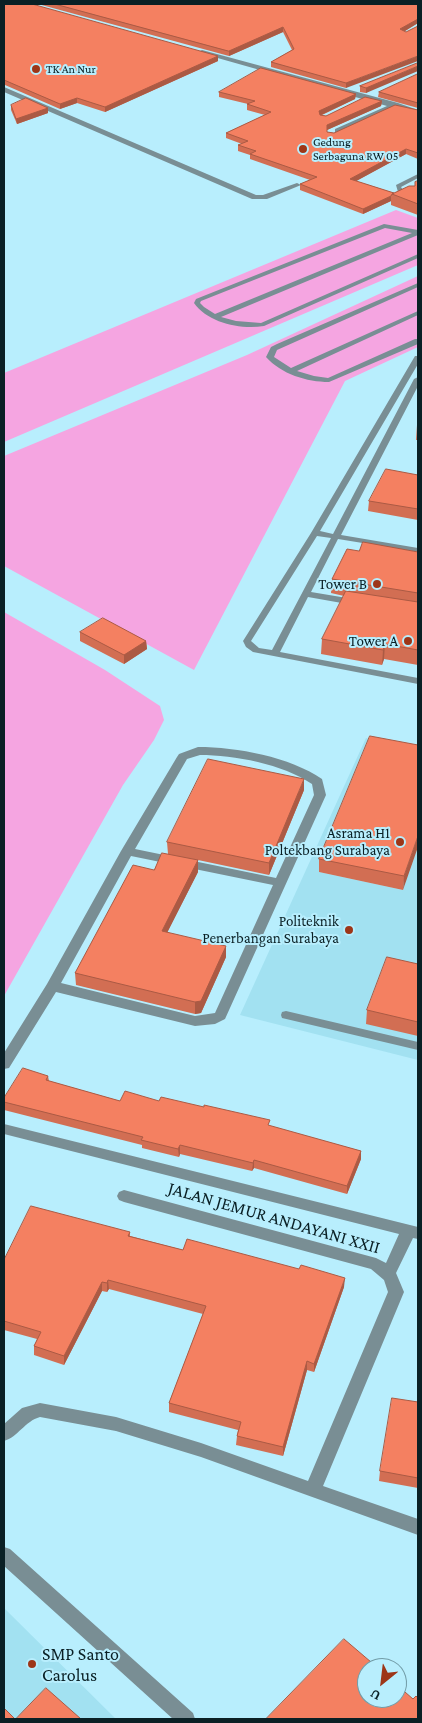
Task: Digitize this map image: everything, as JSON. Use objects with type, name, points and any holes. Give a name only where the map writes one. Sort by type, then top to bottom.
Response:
[{"type":"street","points":[[194,50],[418,112]]},
{"type":"street","points":[[348,92],[357,88]]},
{"type":"street","points":[[4,89],[256,197],[264,197],[297,185]]},
{"type":"street","points":[[368,97],[383,91]]},
{"type":"street","points":[[331,134],[395,105]]},
{"type":"street","points":[[4,1064],[53,986],[178,765],[190,753],[209,751],[290,767],[309,774],[318,782],[320,795],[223,1011],[215,1020],[195,1021],[53,986]]},
{"type":"street","points":[[128,851],[281,883]]},
{"type":"street","points":[[4,1130],[414,1232],[389,1273]]},
{"type":"street","name":"JALAN JEMUR ANDAYANI XXII","points":[[124,1196],[376,1264],[389,1273],[395,1282],[396,1292],[312,1489]]},
{"type":"street","points":[[4,1434],[28,1412],[40,1410],[116,1424],[201,1450],[418,1527]]},
{"type":"street","points":[[4,1555],[186,1719]]},
{"type":"lane","points":[[356,103],[368,97]]},
{"type":"lane","points":[[412,195],[400,191],[398,186],[418,176]]},
{"type":"lane","points":[[418,232],[384,226],[198,300],[196,303],[216,316],[244,326],[262,325],[418,256]]},
{"type":"lane","points":[[216,316],[418,232]]},
{"type":"lane","points":[[418,285],[274,349],[270,357],[273,361],[292,371],[316,380],[329,380],[418,341]]},
{"type":"lane","points":[[292,371],[418,313]]},
{"type":"lane","points":[[417,360],[315,534],[247,641],[248,646],[256,650],[418,681]]},
{"type":"lane","points":[[274,654],[337,537],[418,379]]},
{"type":"lane","points":[[315,534],[418,550]]},
{"type":"lane","points":[[307,594],[363,603]]},
{"type":"lane","points":[[286,1015],[418,1046]]},
{"type":"shaded area","points":[[396,210],[418,218],[418,265],[4,442],[4,373]]},
{"type":"shaded area","points":[[418,276],[418,347],[345,381],[194,670],[4,566],[4,456],[247,355]]},
{"type":"shaded area","points":[[4,612],[105,670],[160,706],[164,720],[154,740],[123,785],[4,996]]},
{"type":"shaded area","name":"Politeknik Penerbangan Surabaya","points":[[366,738],[418,750],[319,872],[403,890],[418,847],[418,1060],[240,1015]]},
{"type":"shaded area","name":"SMP Santo Carolus","points":[[4,1608],[116,1719],[4,1719]]},
{"type":"building","points":[[4,4],[32,4],[218,56],[105,107],[77,98],[60,104],[4,80]]},
{"type":"building","points":[[55,4],[418,4],[418,19],[400,29],[406,32],[418,26],[418,56],[346,83],[271,62],[294,49],[283,27],[229,51]]},
{"type":"building","points":[[418,63],[418,66],[366,88],[360,86]]},
{"type":"building","points":[[261,68],[356,94],[319,111],[320,115],[326,116],[365,97],[382,101],[327,125],[327,132],[334,133],[395,105],[418,110],[418,153],[406,149],[350,179],[394,193],[363,209],[300,184],[317,177],[250,154],[256,151],[238,145],[248,141],[226,133],[271,112],[247,104],[255,101],[219,92]]},
{"type":"building","points":[[418,74],[418,103],[379,92]]},
{"type":"building","points":[[26,98],[48,108],[16,119],[11,105]]},
{"type":"building","points":[[418,181],[418,204],[392,194],[409,186],[415,186],[415,182]]},
{"type":"building","points":[[386,469],[418,475],[418,509],[369,501]]},
{"type":"building","points":[[363,542],[418,552],[418,593],[332,579],[347,549],[359,551]]},
{"type":"building","points":[[346,591],[418,602],[418,650],[385,644],[383,650],[322,639]]},
{"type":"building","points":[[103,618],[146,641],[124,655],[80,632]]},
{"type":"building","points":[[370,736],[418,745],[418,836],[404,876],[319,859]]},
{"type":"building","points":[[208,759],[304,779],[269,863],[167,842]]},
{"type":"building","points":[[162,853],[198,860],[162,931],[226,946],[201,1001],[195,1002],[75,973],[133,865],[154,870]]},
{"type":"building","points":[[387,957],[418,964],[418,1022],[367,1010]]},
{"type":"building","points":[[23,1068],[48,1076],[46,1080],[120,1101],[125,1091],[159,1101],[161,1097],[204,1107],[204,1105],[270,1120],[268,1125],[361,1151],[347,1186],[254,1160],[253,1163],[180,1145],[178,1149],[141,1140],[143,1137],[4,1102],[4,1098]]},
{"type":"building","points":[[31,1206],[130,1232],[128,1236],[183,1250],[187,1239],[299,1269],[301,1265],[345,1278],[314,1364],[307,1361],[283,1447],[237,1436],[241,1422],[169,1403],[206,1306],[108,1280],[107,1283],[102,1282],[64,1356],[34,1346],[41,1332],[4,1321],[4,1260]]},
{"type":"building","points":[[392,1398],[418,1402],[418,1478],[380,1471]]},
{"type":"building","points":[[344,1639],[366,1658],[357,1658],[357,1708],[407,1708],[407,1694],[413,1699],[416,1696],[418,1698],[418,1719],[266,1719]]},
{"type":"building","points":[[46,1688],[81,1719],[16,1719]]},
{"type":"building","points":[[4,1708],[15,1719],[4,1719]]},
{"type":"place","name":"TK An Nur","points":[[36,69]]},
{"type":"place","name":"Gedung Serbaguna RW 05","points":[[303,149]]},
{"type":"place","name":"Tower B","points":[[377,584]]},
{"type":"place","name":"Tower A","points":[[408,641]]},
{"type":"place","name":"Asrama H1 Poltekbang Surabaya","points":[[400,842]]},
{"type":"place","name":"Politeknik Penerbangan Surabaya","points":[[349,930]]},
{"type":"place","name":"SMP Santo Carolus","points":[[32,1664]]}]
